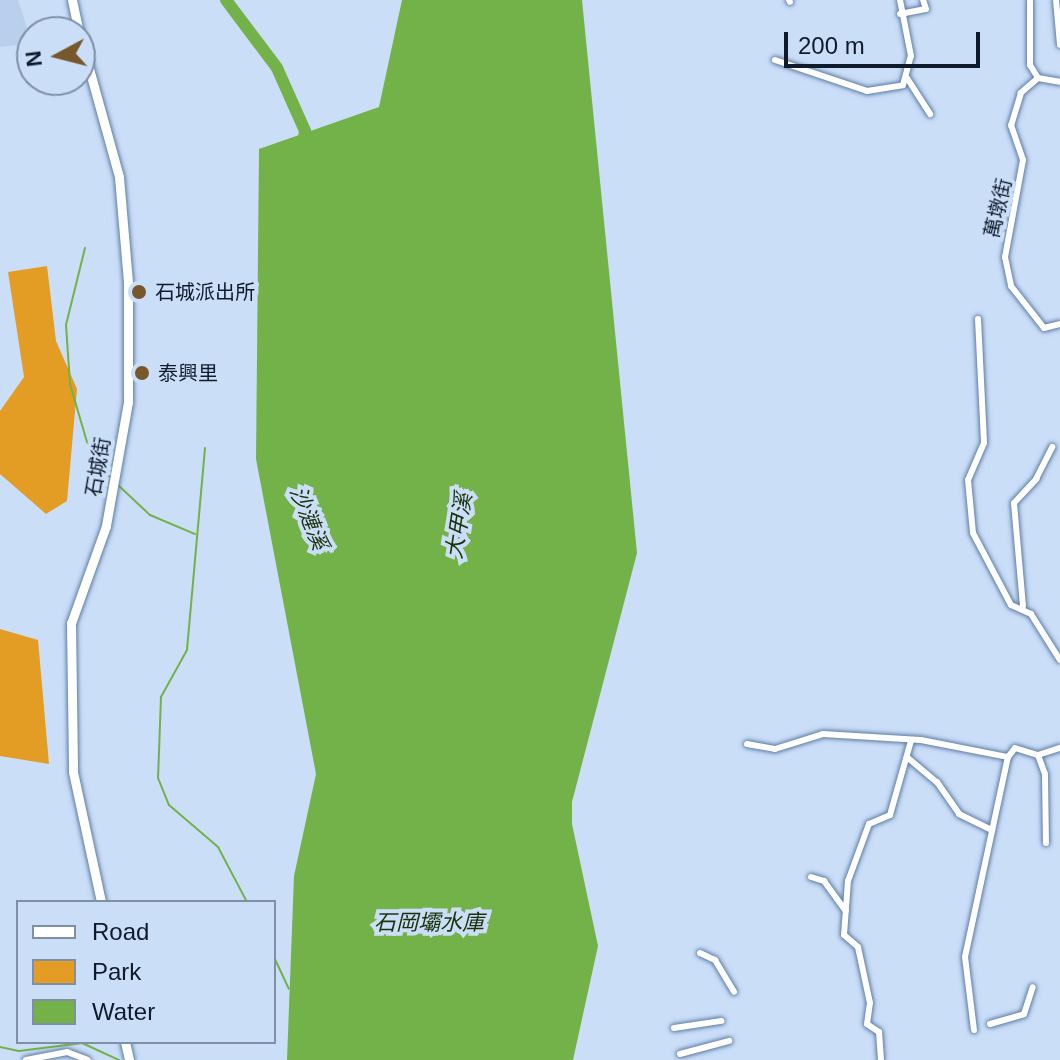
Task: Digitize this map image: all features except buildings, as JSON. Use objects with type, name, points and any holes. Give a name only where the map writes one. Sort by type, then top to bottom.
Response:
[{"type":"street","points":[[900,0],[900,14],[911,56],[907,78],[930,114]]},
{"type":"street","points":[[900,14],[926,9],[923,0]]},
{"type":"street","points":[[1030,0],[1030,65],[1038,78],[1060,82]]},
{"type":"street","points":[[1056,0],[1060,45]]},
{"type":"street","points":[[775,60],[867,91],[890,89],[907,78]]},
{"type":"street","name":"萬墩街","points":[[1038,78],[1021,93],[1011,125],[1023,160],[1005,257],[1011,286],[1044,328],[1060,324]]},
{"type":"street","name":"石城街","points":[[96,93],[119,177],[128,283],[128,402],[106,526],[71,623],[73,772],[101,900]]},
{"type":"street","points":[[978,319],[984,443],[968,480],[972,529],[1011,605],[1023,606]]},
{"type":"street","points":[[1052,447],[1041,473],[1014,503],[1023,606],[1060,660]]},
{"type":"street","points":[[747,744],[775,749],[823,734],[911,741],[1008,757]]},
{"type":"street","points":[[881,1057],[879,1032],[867,1024],[870,1003],[859,951],[844,935],[846,911],[851,865],[862,836],[869,824],[890,815],[911,741]]},
{"type":"street","points":[[974,1030],[965,957],[1008,757],[1015,748],[1038,755],[1060,748]]},
{"type":"street","points":[[1038,755],[1045,774],[1046,843]]},
{"type":"street","points":[[908,758],[937,782],[959,814],[992,830]]},
{"type":"street","points":[[811,877],[824,881],[846,911]]},
{"type":"street","points":[[700,953],[715,960],[734,992]]},
{"type":"street","points":[[990,1024],[1024,1014],[1033,987]]},
{"type":"street","points":[[674,1028],[721,1021]]},
{"type":"street","points":[[680,1054],[729,1041]]},
{"type":"street","points":[[26,1060],[66,1056],[88,1060]]},
{"type":"shaded area","points":[[0,0],[18,0],[23,16],[16,16],[16,45],[0,47]]},
{"type":"green space","points":[[47,266],[56,341],[77,389],[67,501],[46,514],[0,474],[0,411],[24,377],[8,272]]},
{"type":"green space","points":[[0,629],[38,640],[49,764],[0,756]]},
{"type":"water","points":[[402,0],[582,0],[637,553],[572,802],[572,824],[598,946],[573,1060],[287,1060],[294,876],[316,774],[256,459],[259,149],[379,107]]},
{"type":"waterway","name":"沙漣溪","points":[[226,0],[277,68],[305,131],[303,146]]},
{"type":"waterway","points":[[85,248],[66,325],[70,384],[87,442],[111,478]]},
{"type":"waterway","points":[[205,448],[187,650],[161,697],[158,778],[169,805],[218,847],[246,900]]},
{"type":"waterway","points":[[118,485],[150,515],[195,534]]},
{"type":"waterway","points":[[276,961],[289,989]]},
{"type":"waterway","points":[[0,1047],[19,1051],[74,1044]]},
{"type":"waterway","points":[[84,1044],[119,1060]]},
{"type":"place","name":"石城派出所","points":[[139,292]]},
{"type":"place","name":"泰興里","points":[[142,373]]},
{"type":"water label","name":"大甲溪","points":[[459,526]]},
{"type":"water label","name":"石岡壩水庫","points":[[429,923]]}]
